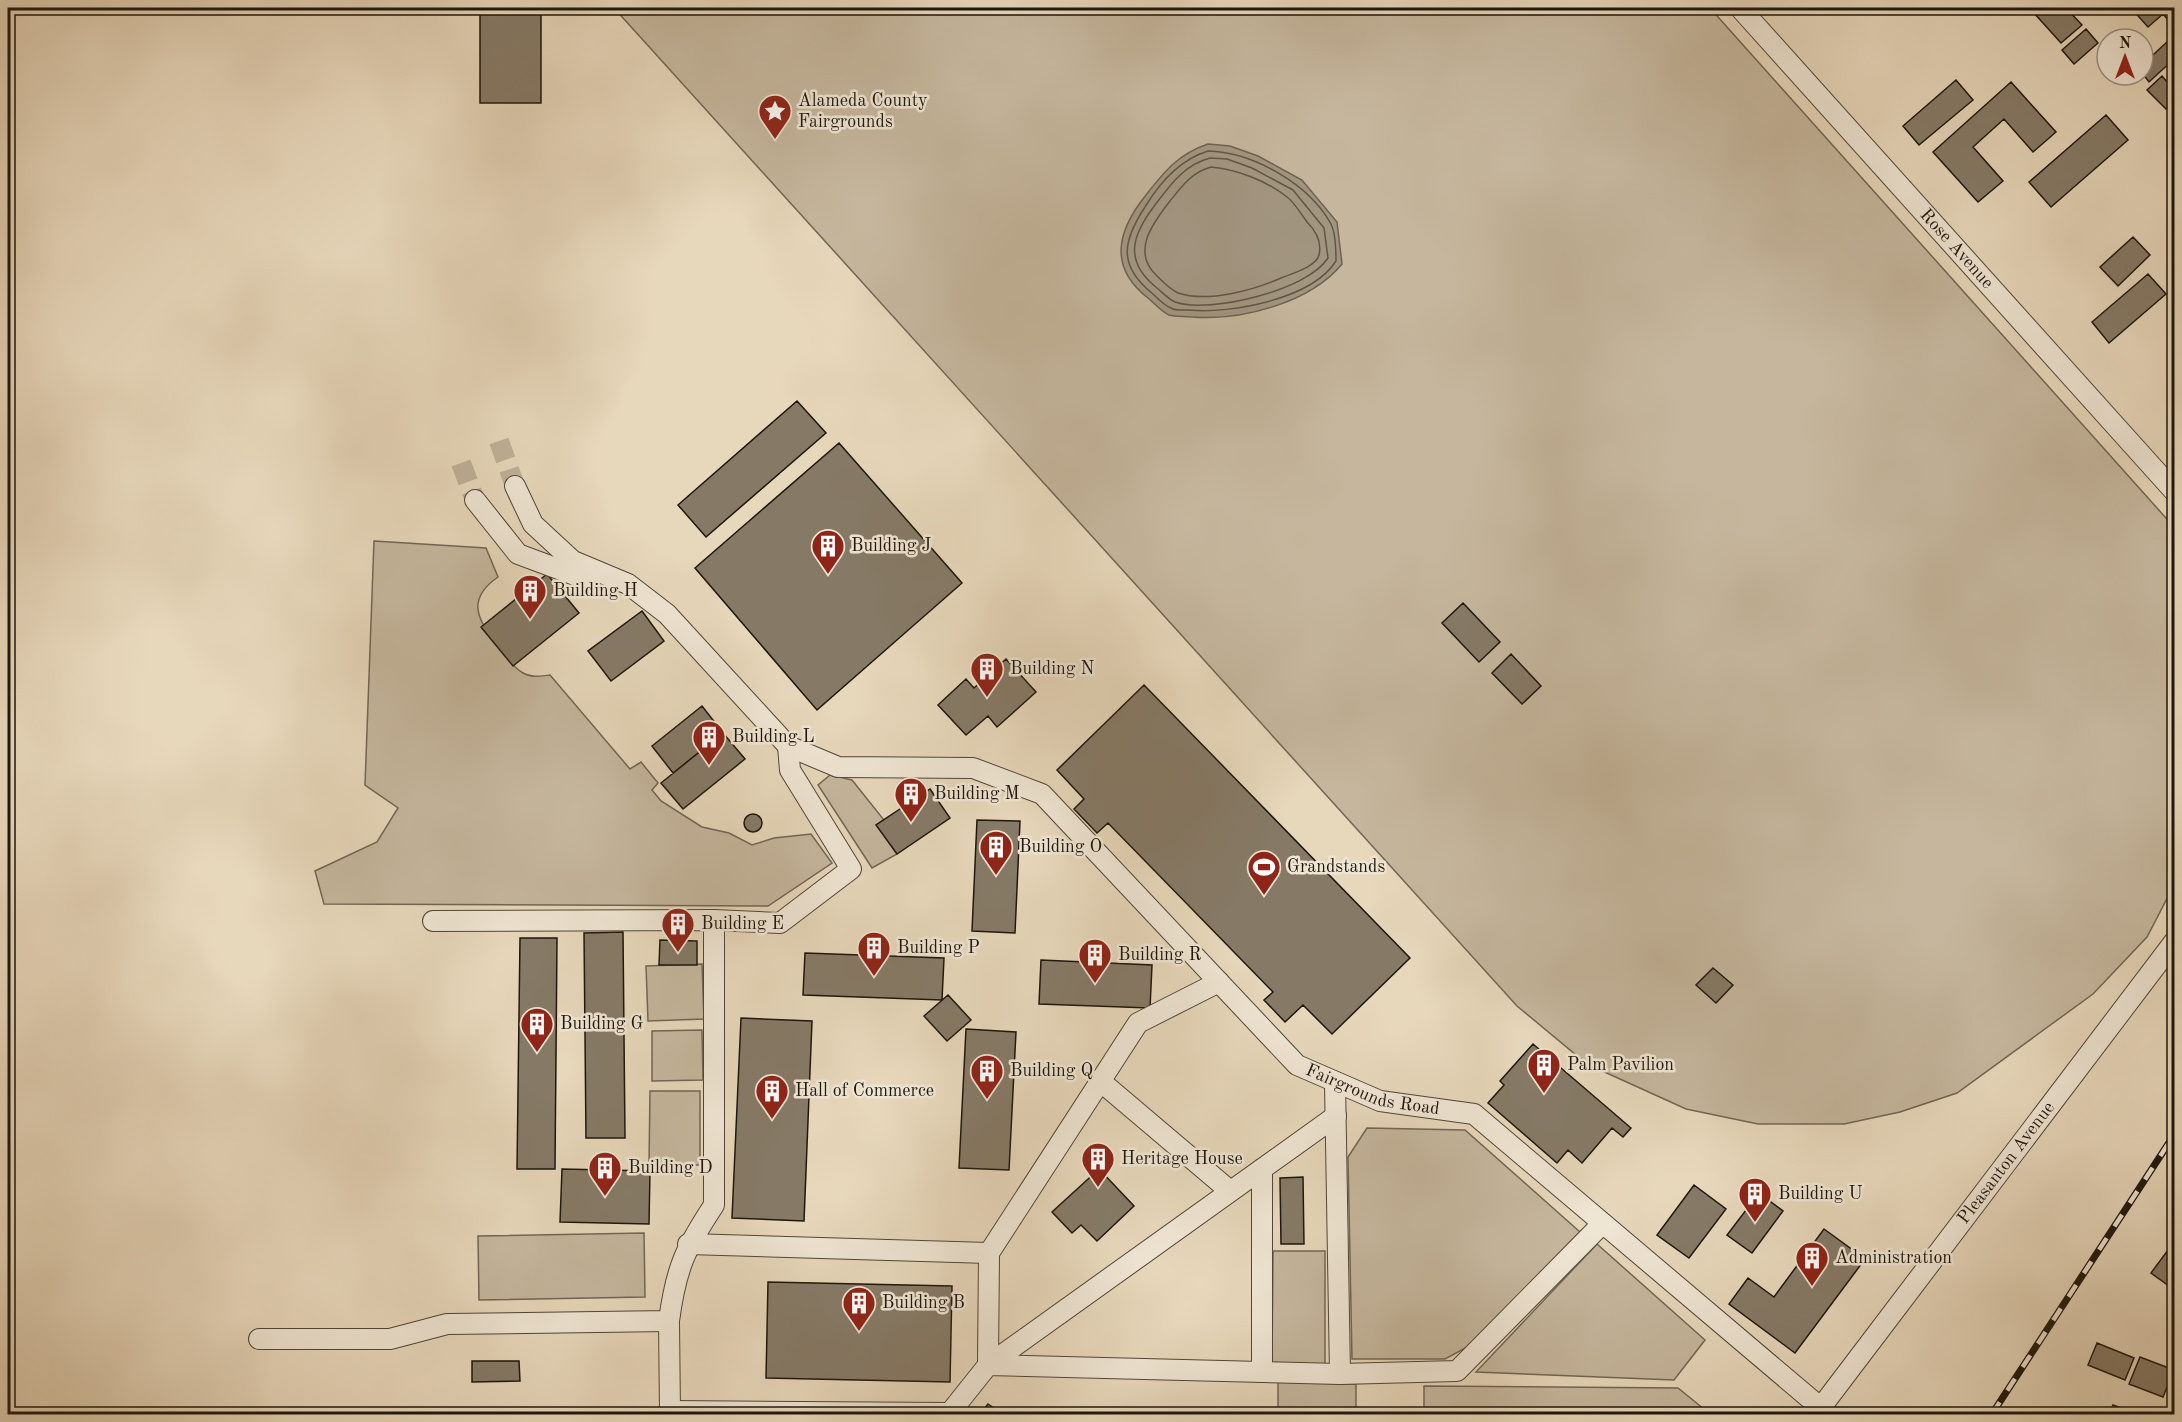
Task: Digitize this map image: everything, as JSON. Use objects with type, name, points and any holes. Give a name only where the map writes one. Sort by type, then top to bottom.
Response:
[{"type":"street","name":"Rose Avenue","points":[[1740,8],[2175,491]]},
{"type":"street","name":"Fairgrounds Road","points":[[515,486],[533,524],[573,561],[628,584],[667,614],[788,746],[838,767],[973,768],[1042,794],[1297,1065],[1380,1101],[1474,1114],[1819,1411]]},
{"type":"street","points":[[475,500],[518,554],[586,579],[628,584]]},
{"type":"street","points":[[433,921],[714,920],[780,923],[851,869],[790,770],[788,746]]},
{"type":"street","points":[[714,920],[714,1205],[688,1244],[674,1283],[669,1321],[670,1413],[949,1414],[987,1365],[1336,1116]]},
{"type":"street","name":"Pleasanton Avenue","points":[[1819,1411],[2168,962],[2175,942]]},
{"type":"street","points":[[987,1365],[989,1253],[1138,1023],[1219,982]]},
{"type":"street","points":[[1099,1080],[1230,1191]]},
{"type":"street","points":[[1335,1083],[1340,1374]]},
{"type":"street","points":[[1262,1169],[1262,1372]]},
{"type":"street","points":[[987,1365],[1340,1374],[1457,1371],[1602,1224]]},
{"type":"street","points":[[688,1244],[989,1253]]},
{"type":"street","points":[[259,1340],[390,1339],[447,1324],[669,1321]]},
{"type":"shaded area","points":[[614,8],[1710,8],[2174,527],[2174,885],[2147,937],[2093,994],[1957,1093],[1900,1112],[1844,1124],[1758,1124],[1686,1109],[1587,1064],[1517,1006]]},
{"type":"shaded area","points":[[374,541],[486,548],[498,577],[481,594],[478,610],[491,637],[509,661],[526,675],[550,675],[630,769],[641,762],[658,783],[652,790],[661,801],[702,827],[729,833],[752,845],[774,838],[811,834],[832,863],[768,906],[324,904],[315,871],[377,842],[398,808],[365,785]]},
{"type":"shaded area","points":[[830,775],[852,780],[884,820],[877,825],[897,854],[872,868],[818,785]]},
{"type":"shaded area","points":[[702,964],[704,1019],[648,1021],[646,966]]},
{"type":"shaded area","points":[[702,1030],[703,1080],[652,1081],[652,1031]]},
{"type":"shaded area","points":[[650,1091],[700,1091],[700,1165],[649,1165]]},
{"type":"shaded area","points":[[1367,1128],[1465,1130],[1580,1232],[1473,1344],[1445,1359],[1352,1359],[1348,1157]]},
{"type":"shaded area","points":[[644,1233],[645,1297],[479,1300],[478,1236]]},
{"type":"shaded area","points":[[1597,1244],[1705,1340],[1674,1380],[1476,1372]]},
{"type":"shaded area","points":[[1273,1251],[1325,1251],[1325,1365],[1272,1365]]},
{"type":"shaded area","points":[[1278,1381],[1356,1384],[1356,1414],[1278,1414]]},
{"type":"shaded area","points":[[1424,1386],[1678,1388],[1710,1414],[1424,1414]]},
{"type":"water","points":[[1208,144],[1230,146],[1258,156],[1302,180],[1337,222],[1342,264],[1328,278],[1312,289],[1273,307],[1232,316],[1211,317],[1169,315],[1135,286],[1122,261],[1123,235],[1128,222],[1136,208],[1166,171],[1180,158]]},
{"type":"building","points":[[480,8],[541,8],[541,103],[480,103]]},
{"type":"building","points":[[2040,8],[2066,8],[2082,25],[2061,43],[2034,13]]},
{"type":"building","points":[[2131,8],[2174,8],[2174,27],[2163,14],[2148,27]]},
{"type":"building","points":[[2086,29],[2095,40],[2095,46],[2074,64],[2062,50]]},
{"type":"building","points":[[2167,42],[2174,50],[2174,59],[2155,76],[2155,53]]},
{"type":"building","points":[[2162,76],[2174,90],[2174,101],[2166,109],[2147,90],[2155,87],[2155,83]]},
{"type":"building","points":[[1956,80],[1973,100],[1919,145],[1903,126]]},
{"type":"building","points":[[2011,82],[2056,132],[2033,152],[2004,119],[1973,147],[2003,181],[1978,202],[1933,152]]},
{"type":"building","points":[[2106,115],[2128,140],[2051,207],[2029,182]]},
{"type":"building","points":[[2133,237],[2150,255],[2118,286],[2100,267]]},
{"type":"building","points":[[2148,274],[2166,294],[2109,343],[2092,322]]},
{"type":"building","points":[[797,401],[826,433],[706,537],[678,505]]},
{"type":"building","name":"Building J","points":[[839,443],[962,583],[817,710],[695,568]]},
{"type":"building","name":"Building H","points":[[547,574],[579,613],[513,666],[481,627]]},
{"type":"building","points":[[1463,603],[1500,642],[1479,662],[1442,623]]},
{"type":"building","points":[[642,611],[664,641],[611,681],[588,651]]},
{"type":"building","points":[[1511,654],[1541,686],[1522,704],[1492,673]]},
{"type":"building","name":"Building N","points":[[1006,659],[1036,692],[997,727],[988,716],[966,735],[938,705],[966,679],[974,688]]},
{"type":"building","name":"Grandstands","points":[[1144,685],[1410,958],[1332,1034],[1303,1005],[1285,1022],[1264,1000],[1273,992],[1108,823],[1097,833],[1074,809],[1084,799],[1057,770]]},
{"type":"building","points":[[702,706],[723,733],[673,773],[652,746]]},
{"type":"building","name":"Building L","points":[[723,733],[745,759],[683,809],[661,783]]},
{"type":"building","name":"Building M","points":[[930,789],[950,818],[897,854],[876,825]]},
{"type":"building","points":[[753,814],[759,817],[762,823],[759,829],[753,832],[747,829],[744,823],[747,817]]},
{"type":"building","name":"Building O","points":[[977,820],[1020,821],[1015,933],[972,931]]},
{"type":"building","points":[[623,932],[625,1138],[586,1138],[584,933]]},
{"type":"building","name":"Building G","points":[[520,938],[557,938],[555,1169],[517,1169]]},
{"type":"building","name":"Building E","points":[[660,940],[697,941],[697,965],[659,965]]},
{"type":"building","name":"Building P","points":[[805,953],[944,958],[942,1000],[803,995]]},
{"type":"building","name":"Building R","points":[[1041,960],[1152,965],[1150,1008],[1039,1004]]},
{"type":"building","points":[[1713,968],[1733,985],[1716,1003],[1696,985]]},
{"type":"building","points":[[948,995],[971,1020],[947,1041],[924,1016]]},
{"type":"building","name":"Hall of Commerce","points":[[741,1018],[812,1021],[804,1221],[732,1218]]},
{"type":"building","name":"Building Q","points":[[966,1029],[1016,1032],[1009,1170],[959,1168]]},
{"type":"building","name":"Palm Pavilion","points":[[1533,1044],[1631,1128],[1623,1137],[1612,1128],[1582,1163],[1568,1150],[1557,1163],[1488,1103],[1504,1085],[1500,1081]]},
{"type":"building","name":"Building D","points":[[562,1169],[650,1171],[649,1224],[560,1222]]},
{"type":"building","name":"Heritage House","points":[[1099,1169],[1134,1206],[1097,1241],[1081,1225],[1072,1233],[1052,1212]]},
{"type":"building","points":[[1303,1177],[1304,1244],[1281,1244],[1280,1178]]},
{"type":"building","points":[[1694,1185],[1726,1209],[1689,1258],[1657,1235]]},
{"type":"building","name":"Building U","points":[[1759,1193],[1783,1211],[1752,1253],[1727,1235]]},
{"type":"building","name":"Administration","points":[[1824,1229],[1865,1259],[1795,1353],[1729,1304],[1748,1278],[1774,1297]]},
{"type":"building","points":[[2174,1242],[2174,1279],[2169,1286],[2151,1273]]},
{"type":"building","name":"Building B","points":[[768,1282],[952,1286],[950,1382],[766,1378]]},
{"type":"building","points":[[2097,1343],[2134,1358],[2125,1380],[2088,1365]]},
{"type":"building","points":[[2140,1357],[2174,1370],[2163,1397],[2129,1384]]},
{"type":"building","points":[[472,1361],[519,1361],[520,1381],[472,1382]]},
{"type":"building","points":[[988,1404],[1003,1414],[980,1414]]},
{"type":"building","points":[[2113,1405],[2139,1414],[2109,1414]]},
{"type":"tunnel","points":[[499,441],[515,486]]},
{"type":"tunnel","points":[[461,463],[475,500]]},
{"type":"railway","points":[[1992,1414],[2174,1135]]},
{"type":"place","name":"Alameda County Fairgrounds","points":[[775,140]]},
{"type":"place","name":"Building J","points":[[828,575]]},
{"type":"place","name":"Building H","points":[[530,620]]},
{"type":"place","name":"Building N","points":[[987,698]]},
{"type":"place","name":"Building L","points":[[709,766]]},
{"type":"place","name":"Building M","points":[[911,823]]},
{"type":"place","name":"Building O","points":[[996,876]]},
{"type":"place","name":"Grandstands","points":[[1264,896]]},
{"type":"place","name":"Building E","points":[[678,953]]},
{"type":"place","name":"Building P","points":[[874,977]]},
{"type":"place","name":"Building R","points":[[1095,984]]},
{"type":"place","name":"Building G","points":[[537,1053]]},
{"type":"place","name":"Palm Pavilion","points":[[1544,1094]]},
{"type":"place","name":"Building Q","points":[[987,1100]]},
{"type":"place","name":"Hall of Commerce","points":[[772,1120]]},
{"type":"place","name":"Heritage House","points":[[1098,1188]]},
{"type":"place","name":"Building D","points":[[605,1197]]},
{"type":"place","name":"Building U","points":[[1755,1223]]},
{"type":"place","name":"Administration","points":[[1812,1287]]},
{"type":"place","name":"Building B","points":[[859,1332]]}]
